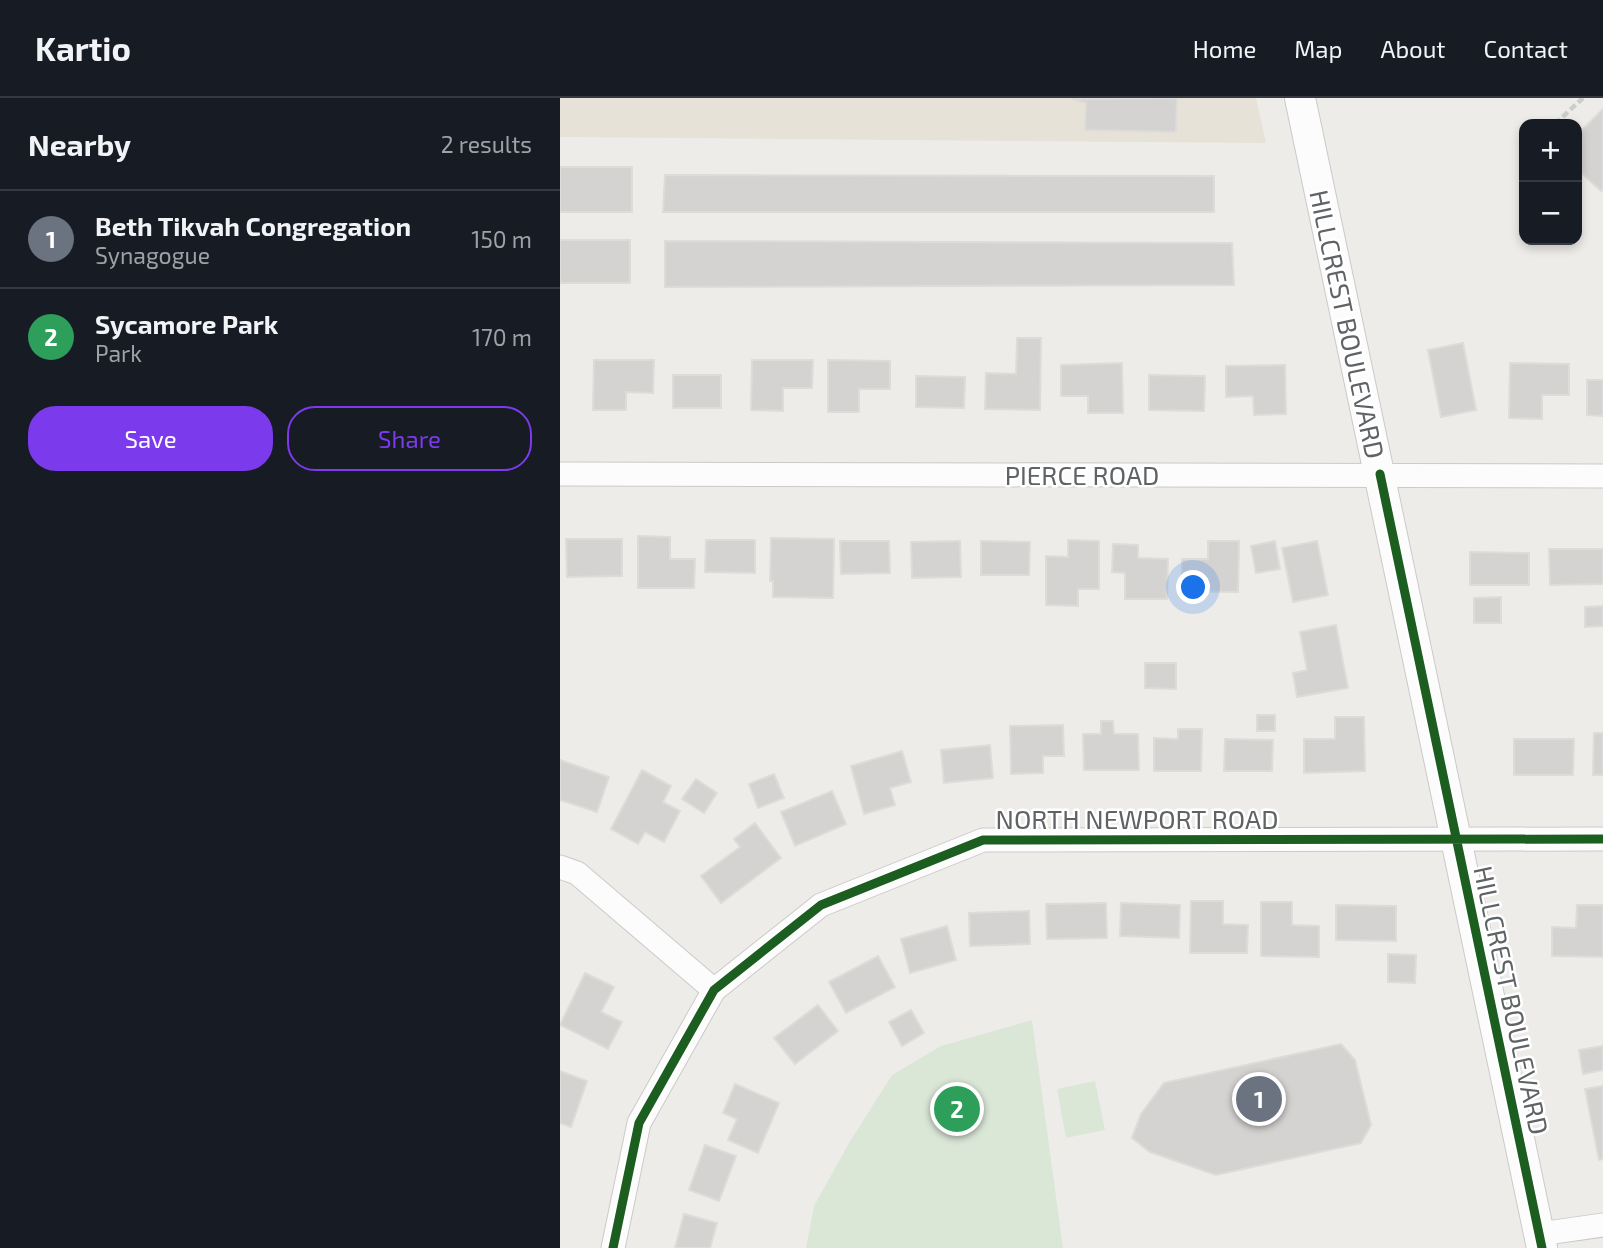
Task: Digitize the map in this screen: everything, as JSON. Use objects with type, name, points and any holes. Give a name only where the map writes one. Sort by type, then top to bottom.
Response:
[{"type":"street","name":"HILLCREST BOULEVARD","points":[[1300,98],[1541,1241]]},
{"type":"street","name":"PIERCE ROAD","points":[[560,474],[1603,476]]},
{"type":"street","name":"NORTH NEWPORT ROAD","points":[[714,990],[821,905],[983,840],[1603,839]]},
{"type":"street","points":[[560,867],[577,873],[714,990],[639,1123],[613,1248]]},
{"type":"street","points":[[1541,1241],[1603,1225]]},
{"type":"path","points":[[1560,119],[1583,98]]},
{"type":"shaded area","points":[[560,98],[1256,98],[1266,143],[560,137]]},
{"type":"green space","points":[[1032,1020],[1063,1248],[806,1248],[814,1206],[849,1143],[892,1075],[941,1046]]},
{"type":"green space","points":[[1095,1081],[1105,1130],[1066,1138],[1057,1089]]},
{"type":"building","points":[[1177,98],[1176,132],[1085,130],[1086,103],[1072,99]]},
{"type":"building","points":[[1603,109],[1601,191],[1582,174],[1582,130]]},
{"type":"building","points":[[560,167],[632,167],[632,212],[560,212]]},
{"type":"building","points":[[665,175],[1214,176],[1214,212],[663,212]]},
{"type":"building","points":[[560,240],[630,240],[630,283],[560,283]]},
{"type":"building","points":[[665,241],[1232,243],[1234,285],[665,287]]},
{"type":"building","points":[[1017,338],[1041,338],[1040,410],[985,409],[986,373],[1016,374]]},
{"type":"building","points":[[1463,343],[1476,410],[1441,417],[1428,350]]},
{"type":"building","points":[[594,360],[654,360],[653,393],[626,392],[626,410],[593,410]]},
{"type":"building","points":[[752,360],[813,360],[812,388],[783,388],[783,411],[751,410]]},
{"type":"building","points":[[828,360],[890,361],[890,389],[859,389],[859,412],[828,412]]},
{"type":"building","points":[[1122,363],[1123,413],[1088,413],[1088,396],[1061,396],[1061,365]]},
{"type":"building","points":[[1510,363],[1569,364],[1569,395],[1542,395],[1542,419],[1509,418]]},
{"type":"building","points":[[1285,365],[1286,414],[1254,415],[1253,396],[1226,397],[1226,366]]},
{"type":"building","points":[[673,375],[721,375],[721,408],[673,408]]},
{"type":"building","points":[[1149,375],[1205,376],[1204,411],[1149,410]]},
{"type":"building","points":[[916,376],[965,377],[964,408],[916,407]]},
{"type":"building","points":[[1587,380],[1603,380],[1603,416],[1587,415]]},
{"type":"building","points":[[638,536],[670,537],[670,559],[695,559],[694,588],[638,588]]},
{"type":"building","points":[[771,538],[834,539],[833,598],[773,597],[773,581],[770,581]]},
{"type":"building","points":[[566,539],[622,539],[622,576],[567,577]]},
{"type":"building","points":[[706,540],[755,540],[755,573],[705,572]]},
{"type":"building","points":[[1068,540],[1099,541],[1099,589],[1078,589],[1078,606],[1046,605],[1046,556],[1068,557]]},
{"type":"building","points":[[840,541],[889,541],[890,573],[841,574]]},
{"type":"building","points":[[960,541],[961,577],[912,578],[911,542]]},
{"type":"building","points":[[981,541],[1030,542],[1029,575],[981,575]]},
{"type":"building","points":[[1208,541],[1239,541],[1238,592],[1182,591],[1182,559],[1208,559]]},
{"type":"building","points":[[1275,541],[1280,569],[1256,573],[1251,546]]},
{"type":"building","points":[[1317,541],[1328,595],[1293,602],[1282,548]]},
{"type":"building","points":[[1113,544],[1138,545],[1138,558],[1168,559],[1167,599],[1125,599],[1125,573],[1112,572]]},
{"type":"building","points":[[1549,549],[1603,549],[1603,584],[1550,585]]},
{"type":"building","points":[[1470,552],[1529,553],[1529,585],[1470,585]]},
{"type":"building","points":[[1501,597],[1501,623],[1474,623],[1474,598]]},
{"type":"building","points":[[1603,606],[1603,626],[1585,627],[1585,607]]},
{"type":"building","points":[[1336,625],[1348,688],[1297,697],[1293,673],[1307,670],[1300,632]]},
{"type":"building","points":[[1145,663],[1176,663],[1176,689],[1145,688]]},
{"type":"building","points":[[1257,715],[1275,715],[1275,731],[1257,731]]},
{"type":"building","points":[[1335,717],[1364,717],[1365,771],[1304,773],[1304,739],[1335,739]]},
{"type":"building","points":[[1101,721],[1113,721],[1114,734],[1138,734],[1139,770],[1084,770],[1083,734],[1101,734]]},
{"type":"building","points":[[1063,725],[1064,756],[1043,756],[1043,773],[1011,774],[1010,726]]},
{"type":"building","points":[[1178,729],[1202,729],[1201,771],[1154,771],[1154,738],[1178,739]]},
{"type":"building","points":[[1594,733],[1603,733],[1603,775],[1593,775]]},
{"type":"building","points":[[1225,739],[1273,740],[1272,771],[1224,771]]},
{"type":"building","points":[[1514,739],[1574,739],[1573,775],[1514,775]]},
{"type":"building","points":[[990,745],[993,778],[944,783],[941,750]]},
{"type":"building","points":[[902,751],[911,782],[890,788],[895,805],[864,814],[851,766]]},
{"type":"building","points":[[560,760],[609,777],[597,812],[560,800]]},
{"type":"building","points":[[642,770],[671,786],[663,802],[680,811],[664,842],[645,832],[638,844],[611,829]]},
{"type":"building","points":[[774,774],[784,798],[758,808],[749,784]]},
{"type":"building","points":[[696,779],[717,793],[704,813],[682,799]]},
{"type":"building","points":[[832,791],[846,824],[795,846],[781,812]]},
{"type":"building","points":[[755,823],[781,858],[721,903],[701,876],[740,847],[734,839]]},
{"type":"building","points":[[1191,901],[1223,901],[1223,924],[1248,925],[1247,953],[1190,953]]},
{"type":"building","points":[[1261,902],[1292,902],[1292,925],[1319,926],[1319,957],[1261,956]]},
{"type":"building","points":[[1106,903],[1107,938],[1047,939],[1046,904]]},
{"type":"building","points":[[1121,903],[1180,905],[1179,938],[1120,936]]},
{"type":"building","points":[[1336,905],[1396,906],[1396,941],[1336,940]]},
{"type":"building","points":[[1577,905],[1603,905],[1603,957],[1552,956],[1552,927],[1576,928]]},
{"type":"building","points":[[1029,911],[1030,944],[970,946],[969,913]]},
{"type":"building","points":[[947,926],[956,960],[910,973],[901,939]]},
{"type":"building","points":[[1388,954],[1416,955],[1415,983],[1388,982]]},
{"type":"building","points":[[878,956],[895,987],[846,1013],[829,982]]},
{"type":"building","points":[[585,973],[614,987],[601,1012],[622,1022],[608,1049],[560,1025]]},
{"type":"building","points":[[818,1005],[838,1031],[795,1064],[774,1038]]},
{"type":"building","points":[[911,1010],[924,1033],[902,1046],[889,1022]]},
{"type":"building","points":[[1341,1044],[1355,1060],[1371,1125],[1361,1143],[1216,1175],[1150,1152],[1132,1138],[1141,1114],[1164,1083]]},
{"type":"building","points":[[1603,1046],[1603,1070],[1583,1074],[1579,1050]]},
{"type":"building","points":[[560,1071],[587,1081],[571,1127],[560,1123]]},
{"type":"building","points":[[735,1084],[779,1103],[758,1153],[728,1140],[737,1119],[723,1113]]},
{"type":"building","points":[[1603,1086],[1603,1159],[1599,1160],[1585,1089]]},
{"type":"building","points":[[705,1145],[736,1156],[719,1201],[689,1190]]},
{"type":"building","points":[[684,1214],[717,1223],[710,1248],[675,1248]]},
{"type":"cycle path","points":[[1380,474],[1542,1248]]},
{"type":"cycle path","points":[[613,1248],[639,1123],[714,990],[821,905],[983,840],[1603,839]]},
{"type":"place","name":"Beth Tikvah Congregation","points":[[1259,1099]]},
{"type":"place","name":"Sycamore Park","points":[[957,1109]]}]
